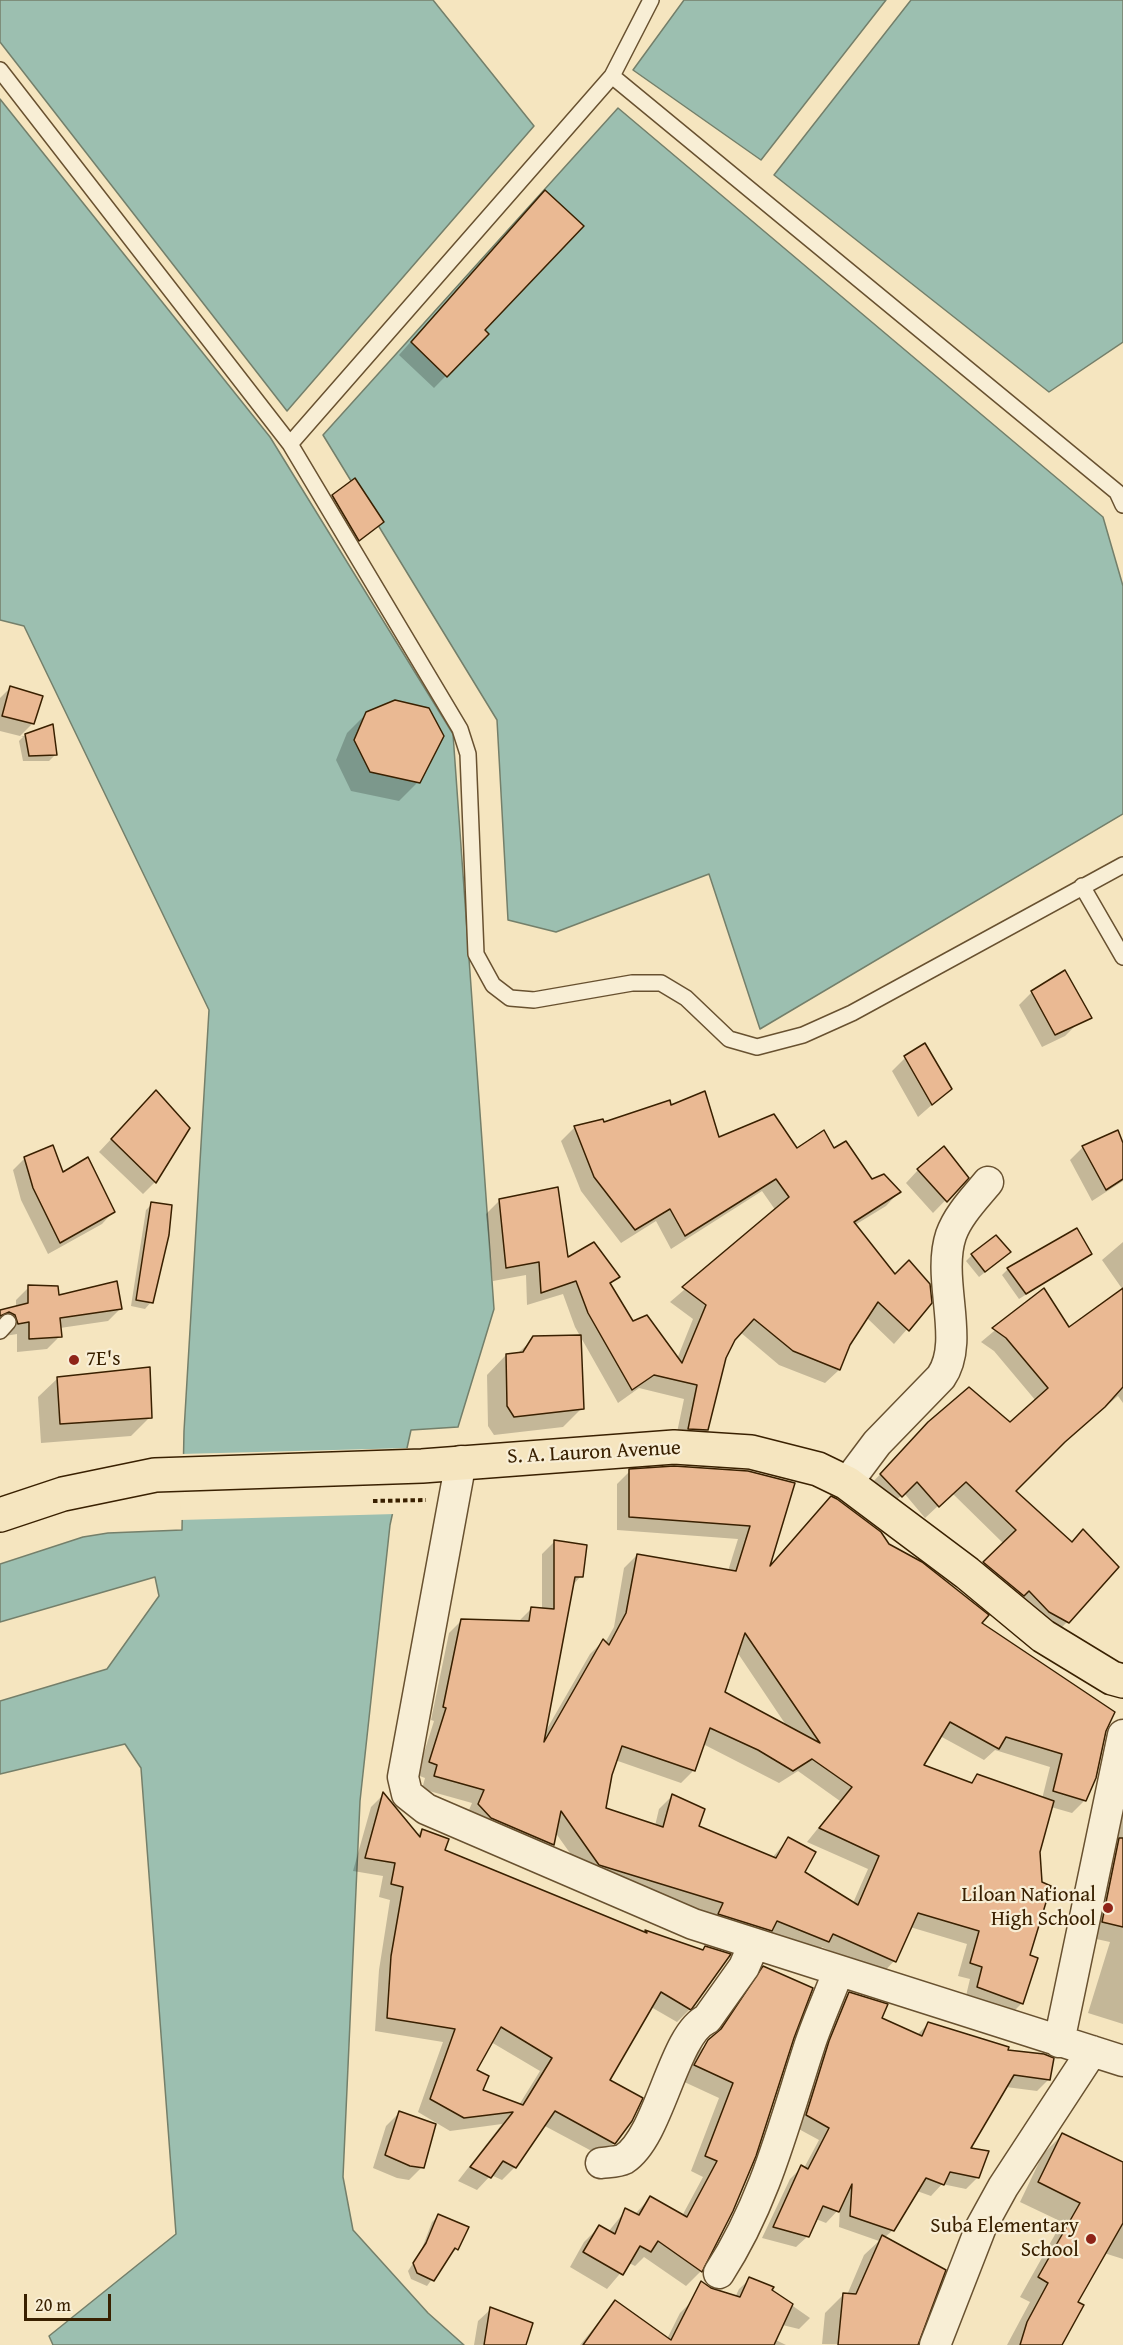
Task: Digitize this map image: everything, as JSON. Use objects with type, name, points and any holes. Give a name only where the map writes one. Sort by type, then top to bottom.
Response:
[{"type":"highway","name":"S. A. Lauron Avenue","points":[[1,1512],[63,1494],[155,1475],[422,1466],[639,1448],[714,1448],[787,1459],[818,1469],[847,1483],[967,1573],[1043,1636],[1112,1678],[1123,1681]]},
{"type":"street","points":[[847,1483],[877,1443],[945,1372],[951,1349],[945,1278],[949,1243],[957,1221],[988,1182]]},
{"type":"street","points":[[461,1461],[403,1778],[407,1794],[436,1814],[693,1924],[1123,2061]]},
{"type":"street","points":[[1059,2042],[1123,1735]]},
{"type":"street","points":[[601,2163],[622,2160],[635,2148],[659,2104],[679,2055],[700,2022],[707,2019],[744,1967],[754,1944]]},
{"type":"street","points":[[719,2273],[740,2242],[767,2180],[810,2044],[838,1972]]},
{"type":"street","points":[[935,2345],[981,2227],[1003,2187],[1092,2052]]},
{"type":"lane","points":[[290,444],[612,76],[651,0]]},
{"type":"lane","points":[[0,70],[290,444],[460,729],[468,754],[476,954],[493,985],[510,998],[534,1000],[632,983],[661,983],[686,998],[729,1039],[757,1047],[803,1035],[852,1013],[1123,866]]},
{"type":"lane","points":[[612,76],[1117,492],[1123,505]]},
{"type":"lane","points":[[1083,886],[1123,957]]},
{"type":"shaded area","points":[[0,0],[433,0],[534,126],[287,411],[0,42]]},
{"type":"shaded area","points":[[684,0],[886,0],[761,160],[633,70]]},
{"type":"shaded area","points":[[911,0],[1123,0],[1123,342],[1049,392],[774,175]]},
{"type":"shaded area","points":[[0,99],[270,437],[453,734],[494,1309],[458,1427],[411,1430],[390,1525],[360,1801],[343,2177],[353,2230],[428,2313],[464,2345],[53,2345],[49,2336],[176,2234],[141,1768],[125,1744],[0,1774],[0,1701],[107,1669],[159,1596],[155,1577],[0,1622],[0,1564],[83,1537],[108,1533],[182,1530],[184,1431],[209,1010],[24,626],[0,620]]},
{"type":"shaded area","points":[[618,108],[1103,517],[1123,586],[1123,814],[760,1029],[709,874],[556,932],[508,920],[497,720],[323,435]]},
{"type":"pier","points":[[410,1448],[395,1514],[180,1520],[181,1454]]},
{"type":"building","points":[[545,190],[584,226],[485,330],[489,334],[447,377],[411,342]]},
{"type":"building","points":[[355,478],[384,522],[359,541],[332,495]]},
{"type":"building","points":[[10,686],[43,696],[34,724],[2,716]]},
{"type":"building","points":[[395,700],[429,708],[444,736],[420,783],[370,772],[354,740],[366,712]]},
{"type":"building","points":[[53,724],[57,755],[29,756],[25,734]]},
{"type":"building","points":[[1065,970],[1092,1018],[1055,1035],[1031,991]]},
{"type":"building","points":[[925,1043],[952,1089],[932,1105],[904,1056]]},
{"type":"building","points":[[156,1090],[190,1128],[156,1183],[111,1139]]},
{"type":"building","points":[[705,1091],[719,1137],[774,1114],[797,1148],[824,1130],[834,1148],[846,1141],[872,1179],[884,1174],[901,1192],[854,1222],[895,1274],[909,1260],[930,1284],[932,1303],[909,1331],[878,1302],[850,1345],[840,1370],[793,1351],[754,1319],[735,1340],[726,1358],[708,1430],[688,1429],[697,1385],[654,1375],[632,1390],[588,1313],[576,1281],[541,1293],[539,1262],[506,1268],[499,1199],[558,1187],[568,1257],[594,1242],[620,1277],[610,1283],[633,1321],[647,1315],[682,1363],[706,1305],[682,1287],[789,1197],[776,1179],[685,1236],[670,1209],[635,1230],[594,1177],[574,1126],[603,1119],[604,1122],[670,1100],[671,1105]]},
{"type":"building","points":[[1118,1130],[1123,1143],[1123,1179],[1106,1190],[1082,1146]]},
{"type":"building","points":[[53,1145],[63,1172],[88,1157],[115,1212],[60,1243],[33,1188],[24,1157]]},
{"type":"building","points":[[944,1146],[969,1178],[947,1202],[917,1169]]},
{"type":"building","points":[[151,1202],[172,1205],[169,1235],[153,1303],[136,1300]]},
{"type":"building","points":[[1077,1228],[1092,1254],[1026,1294],[1007,1268]]},
{"type":"building","points":[[996,1235],[1011,1252],[985,1272],[971,1254]]},
{"type":"building","points":[[117,1281],[122,1309],[60,1318],[62,1337],[29,1339],[29,1322],[18,1324],[15,1315],[9,1312],[0,1316],[0,1310],[28,1303],[28,1285],[58,1286],[59,1295]]},
{"type":"building","points":[[1044,1288],[1069,1327],[1123,1288],[1123,1387],[1016,1491],[1072,1542],[1083,1529],[1119,1567],[1069,1623],[1049,1612],[1029,1591],[1024,1596],[983,1562],[1016,1530],[966,1482],[939,1507],[917,1482],[902,1497],[880,1474],[928,1422],[969,1387],[1010,1422],[1048,1388],[1006,1338],[992,1328]]},
{"type":"building","points":[[581,1335],[584,1409],[514,1417],[507,1406],[506,1354],[523,1352],[533,1336]]},
{"type":"building","points":[[150,1367],[152,1418],[60,1424],[57,1377]]},
{"type":"building","points":[[674,1466],[748,1471],[795,1483],[770,1566],[831,1496],[837,1499],[881,1532],[889,1544],[922,1562],[989,1615],[982,1623],[1115,1712],[1106,1731],[1096,1778],[1086,1801],[1053,1791],[1062,1754],[1006,1737],[999,1749],[950,1722],[924,1765],[972,1783],[977,1774],[1054,1801],[1040,1852],[1042,1882],[1051,1886],[1030,1955],[1038,1958],[1023,2004],[977,1987],[982,1967],[970,1963],[979,1931],[918,1913],[896,1962],[833,1934],[829,1942],[777,1921],[772,1931],[718,1914],[723,1903],[599,1865],[561,1811],[554,1845],[491,1818],[478,1804],[484,1790],[434,1776],[437,1765],[429,1762],[446,1708],[443,1707],[461,1619],[529,1621],[531,1607],[554,1609],[554,1540],[587,1545],[583,1577],[575,1577],[544,1742],[603,1639],[609,1645],[626,1613],[637,1554],[736,1571],[750,1526],[629,1517],[629,1469]],"holes":[[[745,1633],[820,1743],[725,1692]],[[710,1728],[758,1750],[793,1771],[812,1759],[852,1787],[819,1828],[879,1856],[858,1905],[805,1872],[816,1852],[788,1837],[776,1858],[699,1826],[705,1809],[672,1794],[663,1827],[606,1808],[612,1775],[622,1746],[695,1771]]]},
{"type":"building","points":[[383,1792],[420,1837],[422,1829],[449,1839],[445,1850],[647,1933],[645,1930],[703,1950],[705,1946],[731,1954],[691,2010],[661,1992],[610,2080],[643,2098],[632,2121],[615,2144],[555,2111],[516,2168],[503,2161],[491,2178],[470,2167],[513,2112],[464,2118],[430,2099],[455,2029],[387,2018],[391,1956],[403,1887],[391,1884],[395,1863],[365,1858]],"holes":[[[501,2027],[552,2058],[523,2105],[483,2090],[489,2076],[477,2070]]]},
{"type":"building","points":[[1119,1838],[1123,1838],[1123,1927],[1102,1922]]},
{"type":"building","points":[[763,1966],[813,1988],[794,2038],[756,2156],[733,2211],[702,2272],[658,2241],[651,2252],[640,2246],[623,2275],[583,2252],[599,2225],[615,2234],[625,2208],[639,2215],[650,2196],[687,2217],[717,2161],[705,2156],[733,2083],[694,2065],[708,2040],[721,2029]]},
{"type":"building","points":[[849,1992],[888,2004],[882,2018],[922,2036],[928,2022],[1009,2047],[1008,2050],[1044,2054],[1054,2058],[1050,2080],[1014,2075],[971,2148],[989,2151],[979,2178],[950,2172],[944,2185],[926,2178],[894,2231],[850,2216],[852,2184],[839,2212],[823,2206],[809,2237],[773,2227],[801,2165],[808,2169],[829,2128],[806,2115],[829,2041]]},
{"type":"building","points":[[399,2111],[436,2124],[424,2168],[410,2166],[385,2155]]},
{"type":"building","name":"Suba Elementary School","points":[[1062,2133],[1123,2162],[1123,2223],[1078,2302],[1084,2305],[1062,2345],[1020,2345],[1027,2322],[1048,2283],[1038,2277],[1080,2203],[1038,2182]]},
{"type":"building","points":[[438,2214],[469,2227],[458,2250],[455,2248],[434,2281],[417,2273],[413,2263],[426,2243]]},
{"type":"building","points":[[882,2235],[946,2270],[918,2345],[838,2345],[843,2293],[856,2294]]},
{"type":"building","points":[[749,2277],[774,2287],[772,2290],[793,2304],[774,2345],[583,2345],[615,2300],[671,2340],[701,2281],[711,2288],[740,2297]]},
{"type":"building","points":[[490,2307],[533,2323],[526,2345],[484,2345]]},
{"type":"place","name":"7E's","points":[[74,1360]]},
{"type":"place","name":"Liloan National High School","points":[[1108,1908]]},
{"type":"place","name":"Suba Elementary School","points":[[1091,2239]]}]
